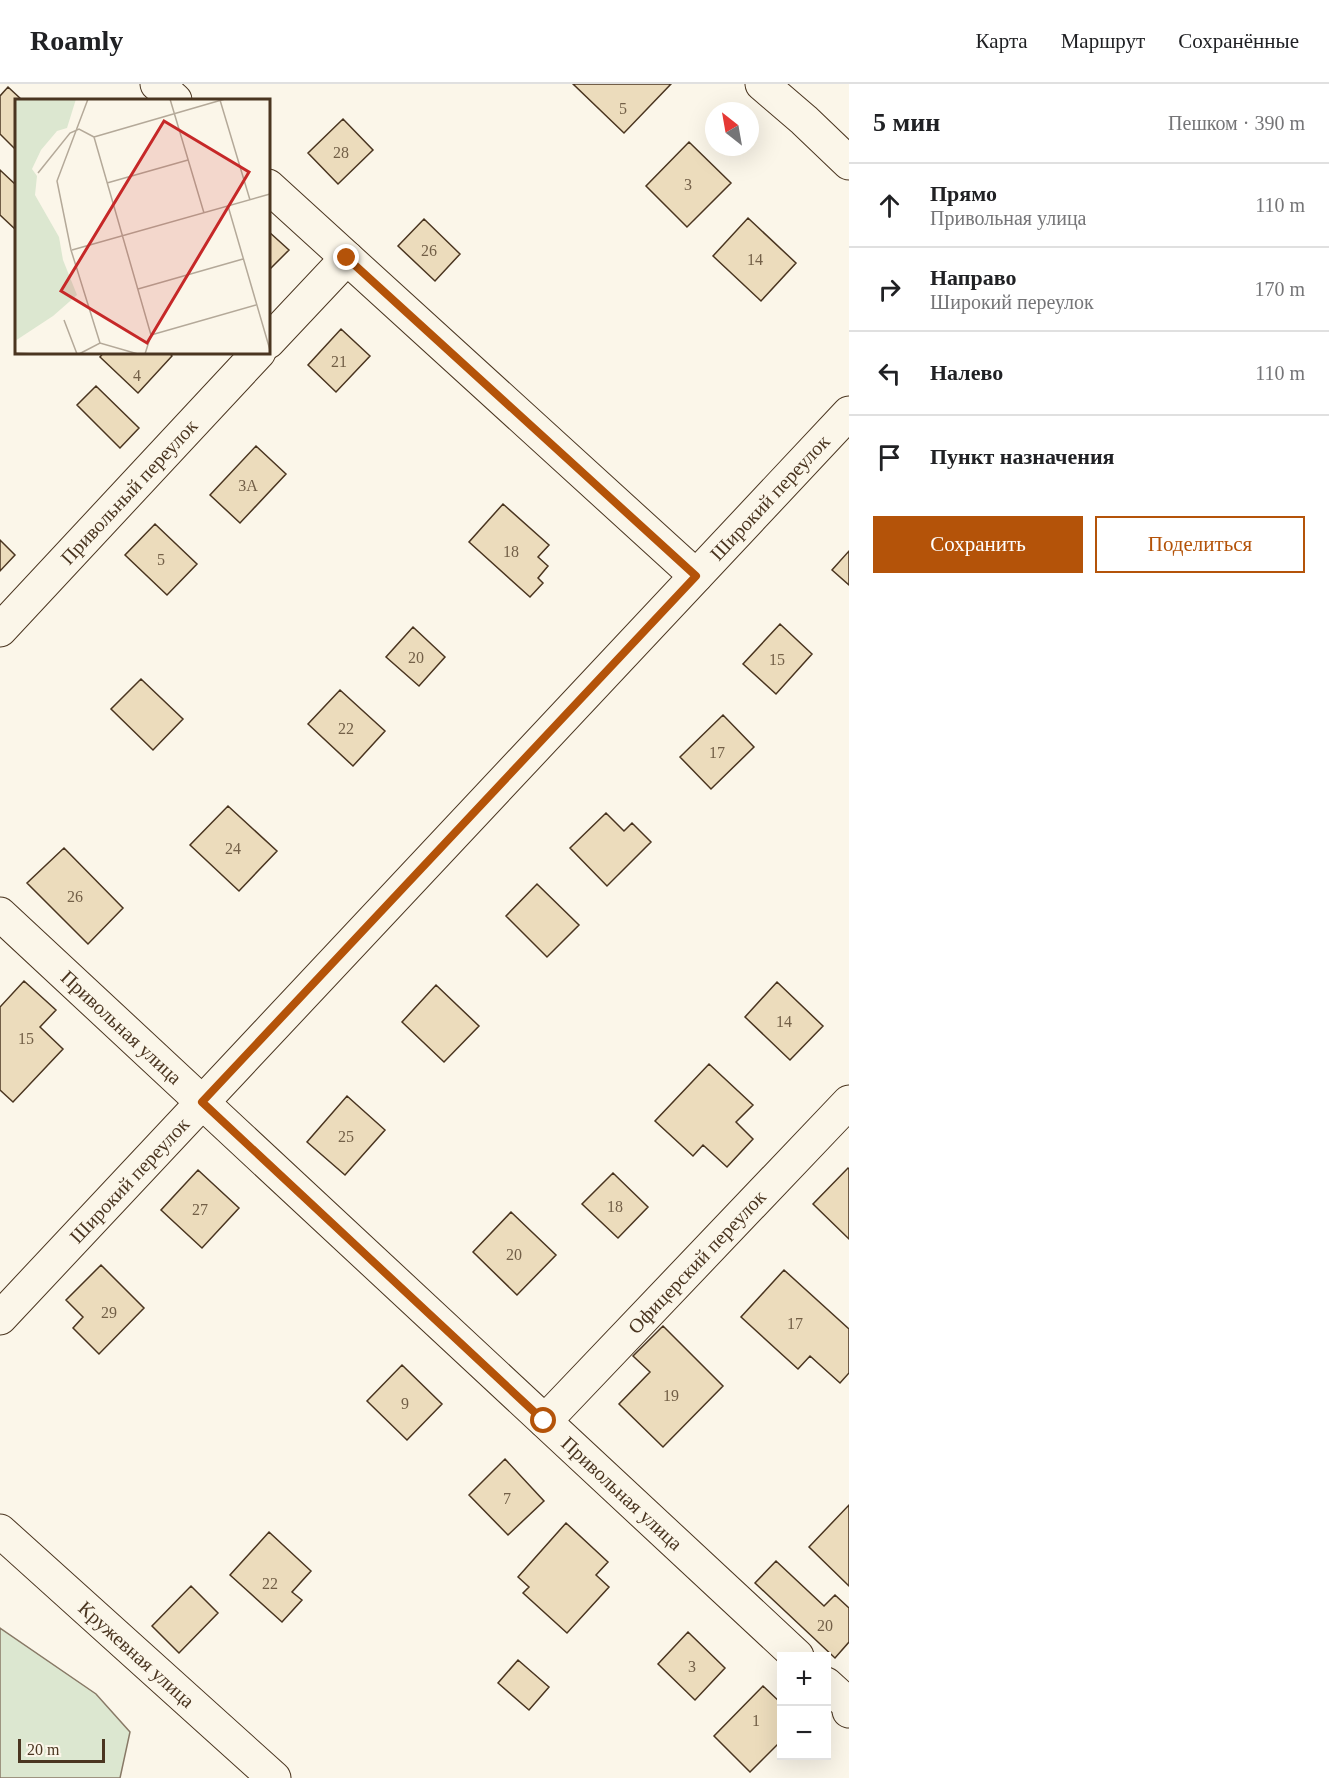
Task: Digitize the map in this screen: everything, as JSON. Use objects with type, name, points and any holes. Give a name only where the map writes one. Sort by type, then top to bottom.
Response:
[{"type":"street","points":[[157,84],[174,99]]},
{"type":"street","points":[[762,84],[849,163]]},
{"type":"street","points":[[270,188],[696,576]]},
{"type":"street","points":[[270,340],[347,258]]},
{"type":"street","name":"Привольный переулок","points":[[0,630],[257,354]]},
{"type":"street","name":"Широкий переулок","points":[[0,1318],[696,576],[846,421]]},
{"type":"street","name":"Привольная улица","points":[[0,914],[793,1652]]},
{"type":"street","name":"Офицерский переулок","points":[[544,1421],[849,1102]]},
{"type":"street","name":"Кружевная улица","points":[[0,1531],[274,1778]]},
{"type":"green space","points":[[0,1628],[96,1694],[130,1732],[120,1778],[0,1778]]},
{"type":"building","points":[[573,84],[671,84],[624,133]]},
{"type":"building","points":[[8,87],[21,99],[15,99],[15,149],[0,134],[0,96]]},
{"type":"building","points":[[343,119],[373,150],[338,184],[308,153]]},
{"type":"building","points":[[689,142],[731,183],[687,227],[646,186]]},
{"type":"building","points":[[0,170],[15,184],[15,229],[0,215]]},
{"type":"building","points":[[748,218],[796,263],[761,301],[713,256]]},
{"type":"building","points":[[424,219],[460,254],[435,281],[398,246]]},
{"type":"building","points":[[270,233],[289,250],[270,269]]},
{"type":"building","points":[[341,329],[370,356],[336,392],[308,365]]},
{"type":"building","points":[[102,354],[170,354],[172,356],[138,393],[100,357]]},
{"type":"building","points":[[96,386],[139,428],[120,448],[77,405]]},
{"type":"building","points":[[256,446],[286,474],[240,523],[210,495]]},
{"type":"building","points":[[503,504],[549,545],[538,557],[548,566],[538,578],[543,583],[530,597],[469,542]]},
{"type":"building","points":[[155,524],[197,564],[167,595],[125,555]]},
{"type":"building","points":[[0,540],[15,555],[0,571]]},
{"type":"building","points":[[849,551],[849,585],[832,570]]},
{"type":"building","points":[[780,624],[812,654],[776,694],[743,664]]},
{"type":"building","points":[[413,627],[445,657],[419,686],[386,657]]},
{"type":"building","points":[[141,679],[183,719],[153,750],[111,709]]},
{"type":"building","points":[[340,690],[385,731],[353,766],[308,724]]},
{"type":"building","points":[[723,715],[754,747],[711,789],[680,757]]},
{"type":"building","points":[[228,806],[277,851],[239,891],[190,845]]},
{"type":"building","points":[[606,813],[624,831],[632,823],[651,842],[607,886],[570,848]]},
{"type":"building","points":[[64,848],[123,908],[88,944],[27,883]]},
{"type":"building","points":[[537,884],[579,925],[547,957],[506,916]]},
{"type":"building","points":[[24,981],[56,1010],[40,1027],[63,1049],[13,1102],[0,1090],[0,1007]]},
{"type":"building","points":[[777,982],[823,1026],[790,1060],[745,1017]]},
{"type":"building","points":[[436,985],[479,1026],[444,1062],[402,1022]]},
{"type":"building","points":[[709,1064],[753,1105],[736,1122],[753,1139],[727,1167],[703,1145],[693,1156],[655,1121]]},
{"type":"building","points":[[347,1096],[385,1130],[345,1175],[307,1142]]},
{"type":"building","points":[[849,1169],[849,1239],[813,1204]]},
{"type":"building","points":[[198,1170],[239,1208],[202,1248],[161,1210]]},
{"type":"building","points":[[613,1173],[648,1207],[618,1238],[582,1204]]},
{"type":"building","points":[[511,1212],[556,1255],[517,1295],[473,1252]]},
{"type":"building","points":[[101,1265],[144,1308],[99,1354],[73,1328],[83,1317],[66,1300]]},
{"type":"building","points":[[784,1270],[849,1329],[849,1373],[840,1383],[810,1356],[798,1369],[741,1317]]},
{"type":"building","points":[[663,1326],[723,1386],[663,1447],[619,1404],[650,1372],[633,1356]]},
{"type":"building","points":[[402,1365],[442,1404],[407,1440],[367,1401]]},
{"type":"building","points":[[505,1459],[544,1501],[508,1535],[469,1495]]},
{"type":"building","points":[[849,1505],[849,1586],[809,1547]]},
{"type":"building","points":[[566,1523],[608,1562],[596,1575],[609,1587],[567,1633],[523,1593],[529,1587],[518,1577]]},
{"type":"building","points":[[269,1532],[311,1571],[292,1592],[302,1600],[282,1622],[230,1575]]},
{"type":"building","points":[[776,1561],[824,1606],[835,1595],[849,1608],[849,1642],[835,1658],[755,1583]]},
{"type":"building","points":[[191,1586],[218,1613],[179,1653],[152,1626]]},
{"type":"building","points":[[688,1632],[725,1668],[695,1700],[658,1664]]},
{"type":"building","points":[[518,1660],[549,1687],[529,1710],[498,1683]]},
{"type":"building","points":[[763,1686],[777,1699],[777,1745],[750,1772],[714,1736]]},
{"type":"route","points":[[347,258],[696,576],[202,1102],[544,1421]]}]
